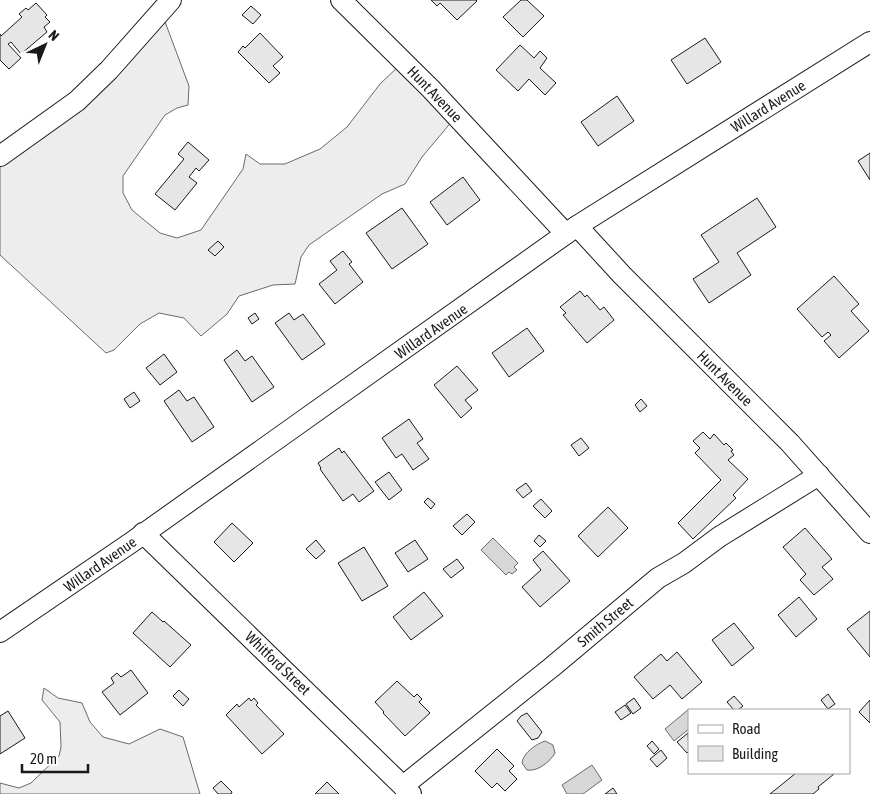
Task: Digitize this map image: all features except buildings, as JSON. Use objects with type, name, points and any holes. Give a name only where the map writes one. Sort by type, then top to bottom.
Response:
[{"type":"street","points":[[0,156],[77,101],[109,70],[171,0]]},
{"type":"street","name":"Hunt Avenue","points":[[341,0],[572,230],[622,274],[790,443],[870,533]]},
{"type":"street","name":"Willard Avenue","points":[[0,632],[572,230],[870,42]]},
{"type":"street","name":"Smith Street","points":[[407,790],[658,578],[684,564],[719,537],[819,475]]},
{"type":"street","name":"Whitford Street","points":[[143,533],[407,790]]},
{"type":"shaded area","points":[[164,19],[189,86],[188,105],[177,108],[165,115],[123,176],[123,193],[132,210],[160,233],[177,238],[201,230],[243,169],[246,154],[260,164],[285,164],[320,149],[347,127],[380,84],[401,64],[453,120],[422,157],[405,184],[382,194],[309,245],[301,257],[295,284],[273,285],[239,296],[227,314],[201,336],[184,318],[159,313],[140,324],[114,350],[106,353],[0,255],[0,155]]},
{"type":"shaded area","points":[[493,538],[518,563],[514,567],[517,570],[512,574],[509,572],[506,575],[481,550]]},
{"type":"shaded area","points":[[44,688],[58,698],[82,703],[90,722],[103,737],[129,744],[160,729],[183,737],[200,794],[0,794],[0,783],[19,788],[31,783],[59,756],[61,747],[60,722],[42,700]]},
{"type":"shaded area","points":[[688,710],[688,730],[674,741],[665,729]]},
{"type":"shaded area","points":[[545,741],[553,745],[555,753],[543,766],[527,770],[522,763],[527,752]]},
{"type":"shaded area","points":[[592,765],[602,780],[583,794],[567,794],[562,785]]}]
